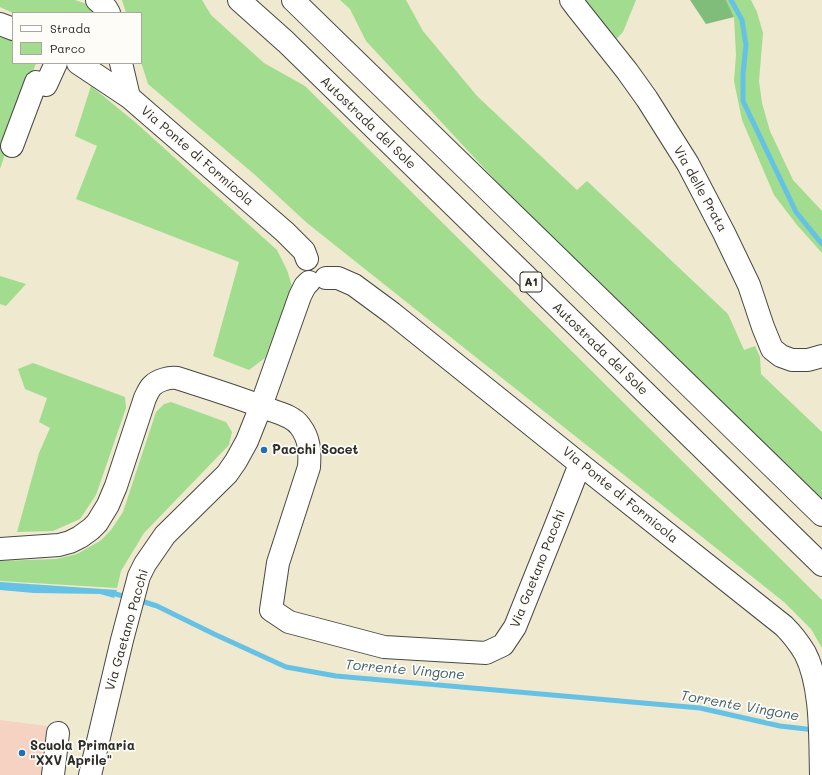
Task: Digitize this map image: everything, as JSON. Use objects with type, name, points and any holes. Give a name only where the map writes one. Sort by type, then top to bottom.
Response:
[{"type":"main road","points":[[97,0],[108,12]]},
{"type":"main road","name":"Autostrada del Sole","points":[[239,0],[292,48],[822,565]]},
{"type":"main road","points":[[293,0],[822,515]]},
{"type":"main road","name":"Via delle Prata","points":[[571,0],[647,99],[688,164],[724,232],[749,285],[772,349],[781,356],[792,360],[808,360],[822,356]]},
{"type":"main road","points":[[0,24],[12,29]]},
{"type":"main road","points":[[12,146],[36,82],[46,85],[56,64]]},
{"type":"main road","name":"Via Ponte di Formicola","points":[[85,64],[129,97],[285,232],[304,250],[307,259],[317,256],[322,258],[326,262],[329,269],[329,274],[318,280]]},
{"type":"main road","points":[[121,64],[129,97]]},
{"type":"main road","name":"Via Ponte di Formicola","points":[[318,280],[338,278],[354,285],[372,298],[784,626],[799,643],[810,663],[816,687],[821,775]]},
{"type":"main road","points":[[0,549],[59,545],[80,537],[97,523],[108,505],[116,486],[145,398],[153,386],[161,381],[172,377],[177,378],[261,406],[300,296],[305,286],[318,280]]},
{"type":"main road","name":"Via Gaetano Pacchi","points":[[90,775],[139,576],[145,564],[165,535],[227,474],[248,441],[261,406],[290,418],[299,425],[308,440],[310,452],[310,467],[278,563],[271,610],[289,622],[384,647],[486,653],[503,645],[515,627],[580,464]]},
{"type":"main road","points":[[53,775],[58,734]]},
{"type":"shaded area","name":"Scuola Primaria \"XXV Aprile\"","points":[[0,720],[47,726],[42,775],[0,775]]},
{"type":"green space","points":[[0,0],[75,0],[90,5],[100,12],[12,13],[0,7]]},
{"type":"green space","points":[[122,0],[202,0],[211,15],[264,63],[305,86],[822,600],[822,648],[811,629],[784,602],[307,223],[254,174],[148,84],[142,64],[142,12],[126,12]]},
{"type":"green space","points":[[340,0],[406,0],[423,31],[477,96],[577,190],[587,181],[728,314],[744,350],[755,346],[760,357],[761,374],[822,432],[822,515],[655,352],[366,41],[350,9]]},
{"type":"green space","points":[[571,0],[636,0],[623,32],[609,47]]},
{"type":"green space","points":[[690,0],[726,0],[734,17],[706,24]]},
{"type":"green space","points":[[726,0],[751,0],[757,12],[763,33],[759,81],[762,103],[770,131],[793,180],[822,211],[822,253],[797,225],[774,195],[742,120],[734,81],[736,55],[734,17]]},
{"type":"green space","points":[[0,34],[12,40],[12,64],[36,64],[0,169]]},
{"type":"green space","points":[[91,86],[135,122],[277,250],[287,270],[292,286],[265,358],[249,370],[213,356],[239,262],[76,199],[97,146],[75,136]]},
{"type":"green space","points":[[0,276],[26,284],[6,306],[0,304]]},
{"type":"green space","points":[[33,363],[125,397],[126,408],[96,495],[80,519],[53,531],[17,532],[39,453],[50,428],[39,422],[47,398],[25,389],[18,369]]},
{"type":"green space","points":[[171,402],[226,422],[232,432],[229,445],[144,533],[121,571],[117,588],[0,581],[0,561],[56,559],[77,554],[100,541],[111,530],[123,512],[156,412],[164,404]]},
{"type":"water","points":[[0,582],[117,590],[114,598],[100,594],[34,593],[0,590]]},
{"type":"waterway","points":[[731,0],[742,20],[746,45],[743,74],[743,101],[796,212],[822,244]]},
{"type":"waterway","name":"Torrente Vingone","points":[[111,593],[128,597]]},
{"type":"waterway","name":"Torrente Vingone","points":[[138,600],[157,606],[286,667],[336,676],[700,708],[780,726],[815,730]]},
{"type":"place","name":"Pacchi Socet","points":[[264,450]]},
{"type":"place","name":"Scuola Primaria \"XXV Aprile\"","points":[[22,753]]}]
